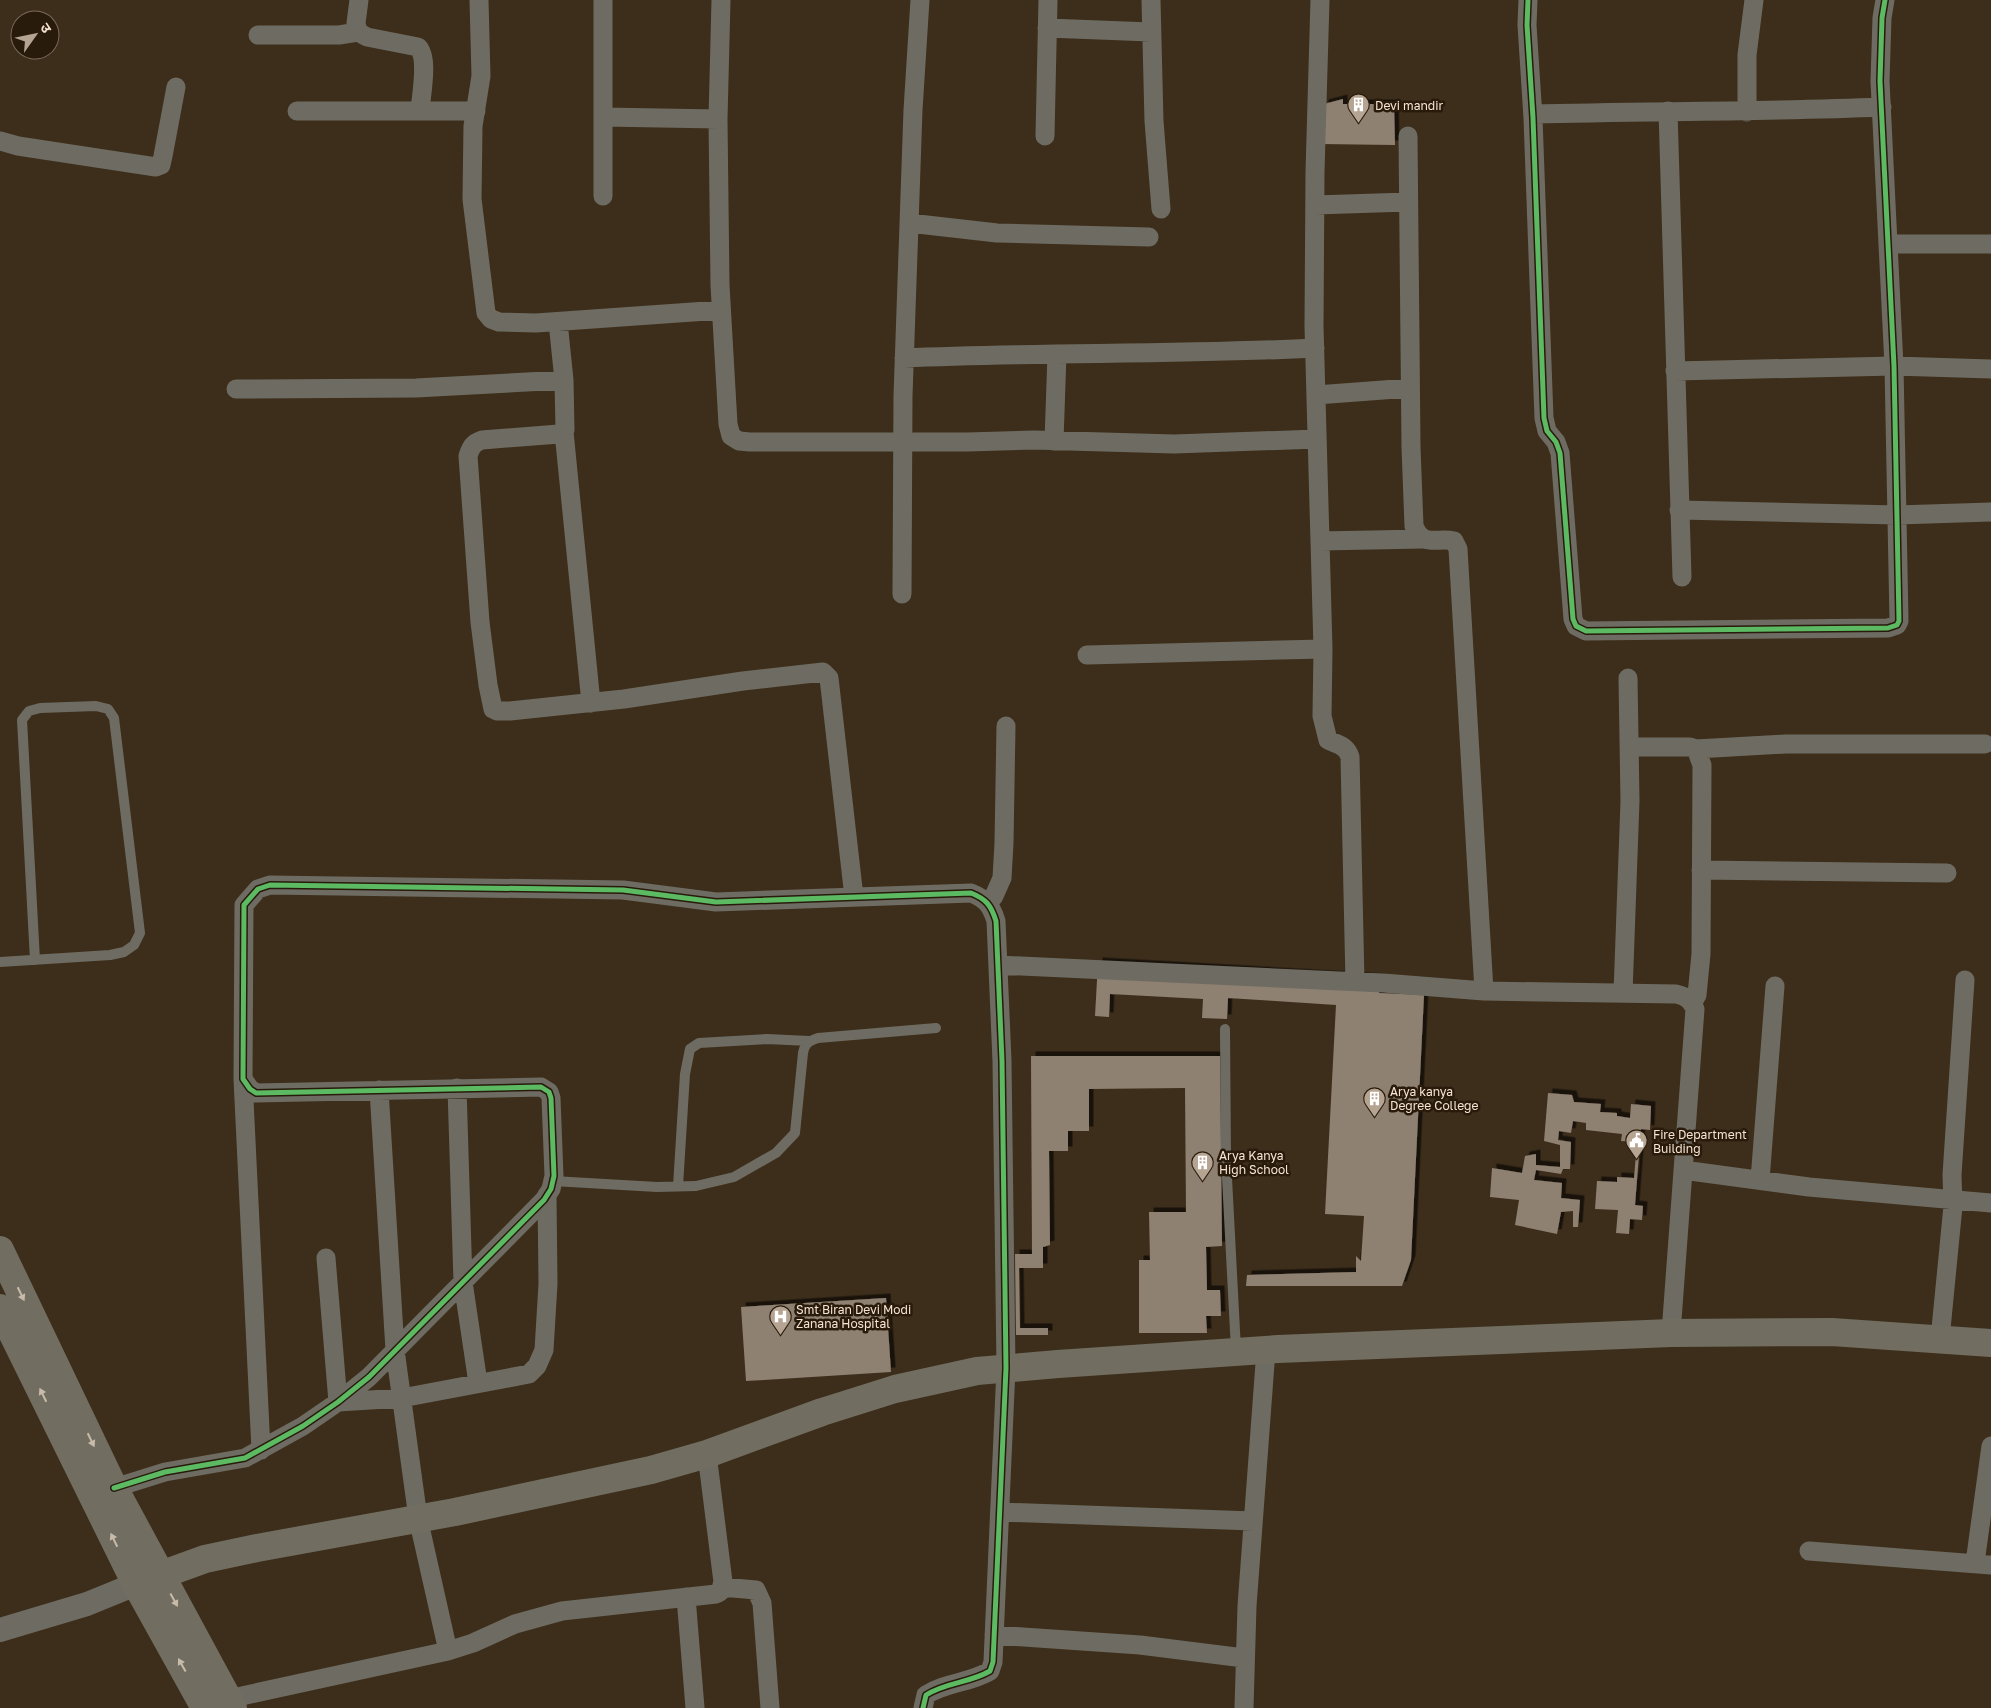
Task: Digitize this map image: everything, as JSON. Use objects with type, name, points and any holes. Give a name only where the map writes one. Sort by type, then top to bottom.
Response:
[{"type":"main road","points":[[0,1250],[114,1488],[148,1579]]},
{"type":"main road","points":[[0,1308],[148,1579],[222,1705]]},
{"type":"main road","points":[[148,1579],[205,1559],[651,1470],[707,1454],[822,1412],[895,1389],[937,1379],[1006,1368],[1266,1350],[1672,1333],[1832,1332],[1991,1343]]},
{"type":"street","points":[[358,32],[356,23],[359,0]]},
{"type":"street","points":[[479,0],[481,76],[473,126],[472,200],[486,314],[491,319],[499,322],[536,324],[721,310]]},
{"type":"street","points":[[603,0],[603,196]]},
{"type":"street","points":[[721,0],[718,119],[721,310],[728,424],[731,436],[739,441],[750,442],[1054,441],[1174,444],[1317,439]]},
{"type":"street","points":[[902,594],[904,358],[920,0]]},
{"type":"street","points":[[1045,136],[1048,0]]},
{"type":"street","points":[[1152,0],[1151,32],[1154,121],[1161,209]]},
{"type":"street","points":[[1320,0],[1315,205],[1315,348],[1323,649],[1322,716],[1325,735],[1328,740],[1342,745],[1348,751],[1350,757],[1354,982]]},
{"type":"street","points":[[1528,0],[1527,25],[1533,114],[1544,418],[1547,432],[1556,442],[1560,454],[1572,608],[1576,626],[1586,631],[1893,628],[1899,620],[1894,366],[1882,107],[1881,50],[1885,0]]},
{"type":"street","points":[[1747,112],[1747,55],[1754,0]]},
{"type":"street","points":[[1047,28],[1151,32]]},
{"type":"street","points":[[258,35],[339,35],[358,32],[367,37],[418,47],[423,52],[424,63],[420,111]]},
{"type":"street","points":[[0,141],[18,146],[156,167],[161,164],[176,87]]},
{"type":"street","points":[[1533,114],[1668,111],[1747,112],[1882,107]]},
{"type":"street","points":[[297,111],[476,111]]},
{"type":"street","points":[[1668,111],[1674,371],[1682,577]]},
{"type":"street","points":[[603,117],[718,119]]},
{"type":"street","points":[[1408,136],[1412,512],[1417,534],[1423,539]]},
{"type":"street","points":[[1315,205],[1408,202]]},
{"type":"street","points":[[909,223],[997,233],[1149,237]]},
{"type":"street","points":[[1889,244],[1991,244]]},
{"type":"street","points":[[558,322],[564,380],[566,426],[564,432],[591,702]]},
{"type":"street","points":[[904,358],[1057,354],[1220,353],[1315,348]]},
{"type":"street","points":[[1054,441],[1057,354]]},
{"type":"street","points":[[1674,371],[1894,366],[1991,369]]},
{"type":"street","points":[[236,389],[416,388],[564,380]]},
{"type":"street","points":[[1316,395],[1410,388]]},
{"type":"street","points":[[564,432],[482,440],[475,442],[468,456],[480,622],[493,709],[497,711],[591,702],[823,672],[829,678],[854,897]]},
{"type":"street","points":[[1679,510],[1897,515],[1991,512]]},
{"type":"street","points":[[1320,541],[1423,539],[1454,542],[1458,549],[1484,991]]},
{"type":"street","points":[[1087,655],[1323,649]]},
{"type":"street","points":[[1624,993],[1630,801],[1628,678]]},
{"type":"street","points":[[988,903],[994,896],[1002,878],[1006,726]]},
{"type":"street","points":[[1630,747],[1690,747],[1696,749],[1786,744],[1985,744]]},
{"type":"street","points":[[1692,1004],[1697,995],[1700,982],[1702,870],[1702,765],[1696,749]]},
{"type":"street","points":[[1702,870],[1947,873]]},
{"type":"street","points":[[261,1450],[243,1079],[244,905],[258,889],[270,885],[623,890],[716,902],[971,893],[984,899],[992,907],[996,921],[1002,1061],[1006,1368],[993,1662],[990,1671],[981,1677],[938,1688],[926,1695],[923,1708]]},
{"type":"street","points":[[998,965],[1354,982],[1484,991],[1684,995],[1695,1009],[1672,1333]]},
{"type":"street","points":[[1940,1339],[1953,1200],[1952,1175],[1965,980]]},
{"type":"street","points":[[1760,1180],[1775,986]]},
{"type":"street","points":[[243,1079],[250,1089],[256,1092],[531,1086],[540,1087],[549,1092],[551,1098],[548,1284],[542,1359],[529,1374],[402,1398],[338,1402]]},
{"type":"street","points":[[457,1088],[463,1282],[478,1384]]},
{"type":"street","points":[[378,1090],[395,1350],[418,1518],[448,1651]]},
{"type":"street","points":[[1683,1170],[1760,1180],[1991,1203]]},
{"type":"street","points":[[114,1488],[165,1472],[245,1458],[338,1402],[369,1377],[463,1282],[550,1188]]},
{"type":"street","points":[[326,1258],[338,1402]]},
{"type":"street","points":[[1244,1708],[1244,1658],[1266,1350]]},
{"type":"street","points":[[1809,1551],[1983,1564],[1991,1447]]},
{"type":"street","points":[[707,1454],[722,1588]]},
{"type":"street","points":[[1000,1512],[1253,1521]]},
{"type":"street","points":[[0,1630],[87,1604],[148,1579]]},
{"type":"street","points":[[222,1705],[448,1651],[473,1643],[515,1624],[562,1611],[716,1594],[722,1588],[756,1590],[759,1595],[762,1603],[770,1708]]},
{"type":"street","points":[[686,1597],[695,1708]]},
{"type":"street","points":[[994,1636],[1148,1646],[1244,1658]]},
{"type":"lane","points":[[0,962],[35,960],[110,955],[124,952],[134,945],[140,933],[114,718],[108,709],[96,706],[40,708],[29,711],[22,720],[35,960]]},
{"type":"lane","points":[[678,1186],[685,1074],[690,1048],[699,1043],[767,1039],[809,1041],[818,1038],[936,1028]]},
{"type":"lane","points":[[1224,1029],[1226,1159],[1236,1352]]},
{"type":"lane","points":[[550,1188],[703,1185],[734,1177],[776,1153],[796,1133],[803,1053],[809,1041]]},
{"type":"building","name":"Devi mandir","points":[[1343,99],[1343,104],[1394,104],[1395,145],[1321,144],[1324,104]]},
{"type":"building","name":"Arya kanya Degree College","points":[[1098,962],[1380,978],[1379,993],[1424,995],[1411,1260],[1402,1286],[1246,1286],[1247,1275],[1356,1272],[1356,1256],[1361,1261],[1364,1216],[1325,1214],[1336,1005],[1228,998],[1227,1019],[1202,1018],[1203,999],[1110,994],[1109,1017],[1095,1016]]},
{"type":"building","name":"Arya Kanya High School","points":[[1031,1056],[1220,1056],[1222,1246],[1206,1247],[1207,1290],[1220,1290],[1221,1316],[1206,1316],[1207,1333],[1139,1333],[1139,1260],[1150,1260],[1149,1212],[1186,1212],[1185,1088],[1089,1089],[1089,1131],[1068,1131],[1068,1151],[1049,1151],[1050,1245],[1043,1247],[1043,1268],[1019,1268],[1020,1328],[1048,1328],[1048,1335],[1016,1335],[1015,1254],[1032,1254]]},
{"type":"building","points":[[1548,1093],[1572,1095],[1574,1102],[1601,1104],[1600,1112],[1617,1113],[1617,1116],[1630,1118],[1631,1104],[1651,1106],[1650,1130],[1641,1129],[1635,1205],[1643,1206],[1642,1220],[1630,1219],[1629,1234],[1616,1233],[1618,1210],[1595,1209],[1597,1181],[1617,1182],[1617,1177],[1634,1178],[1637,1142],[1621,1141],[1622,1134],[1586,1130],[1586,1123],[1573,1121],[1571,1133],[1559,1131],[1558,1140],[1571,1142],[1570,1169],[1563,1169],[1561,1174],[1536,1170],[1534,1180],[1562,1183],[1561,1198],[1580,1200],[1578,1227],[1573,1227],[1573,1211],[1561,1212],[1557,1234],[1515,1225],[1519,1200],[1490,1197],[1492,1168],[1522,1173],[1525,1156],[1536,1154],[1536,1165],[1560,1167],[1560,1145],[1544,1141]]},
{"type":"building","points":[[886,1298],[891,1372],[746,1381],[741,1307]]},
{"type":"cycle path","points":[[1528,0],[1527,25],[1533,118],[1544,418],[1547,431],[1556,442],[1560,453],[1573,619],[1576,626],[1586,631],[1888,628],[1897,625],[1899,621],[1894,366],[1880,81],[1882,18],[1885,0]]},
{"type":"cycle path","points":[[114,1488],[165,1472],[245,1458],[303,1426],[338,1402],[369,1377],[544,1200],[551,1189],[554,1176],[551,1098],[549,1092],[541,1087],[256,1093],[250,1089],[243,1079],[244,905],[258,889],[270,885],[623,890],[716,902],[971,893],[987,903],[996,921],[1002,1061],[1006,1368],[993,1662],[990,1671],[982,1675],[942,1687],[926,1695],[923,1708]]},
{"type":"place","name":"Devi mandir","points":[[1359,124]]},
{"type":"place","name":"Arya kanya Degree College","points":[[1374,1117]]},
{"type":"place","name":"Fire Department Building","points":[[1637,1160]]},
{"type":"place","name":"Arya Kanya High School","points":[[1203,1181]]},
{"type":"place","name":"Smt Biran Devi Modi Zanana Hospital","points":[[780,1335]]}]
